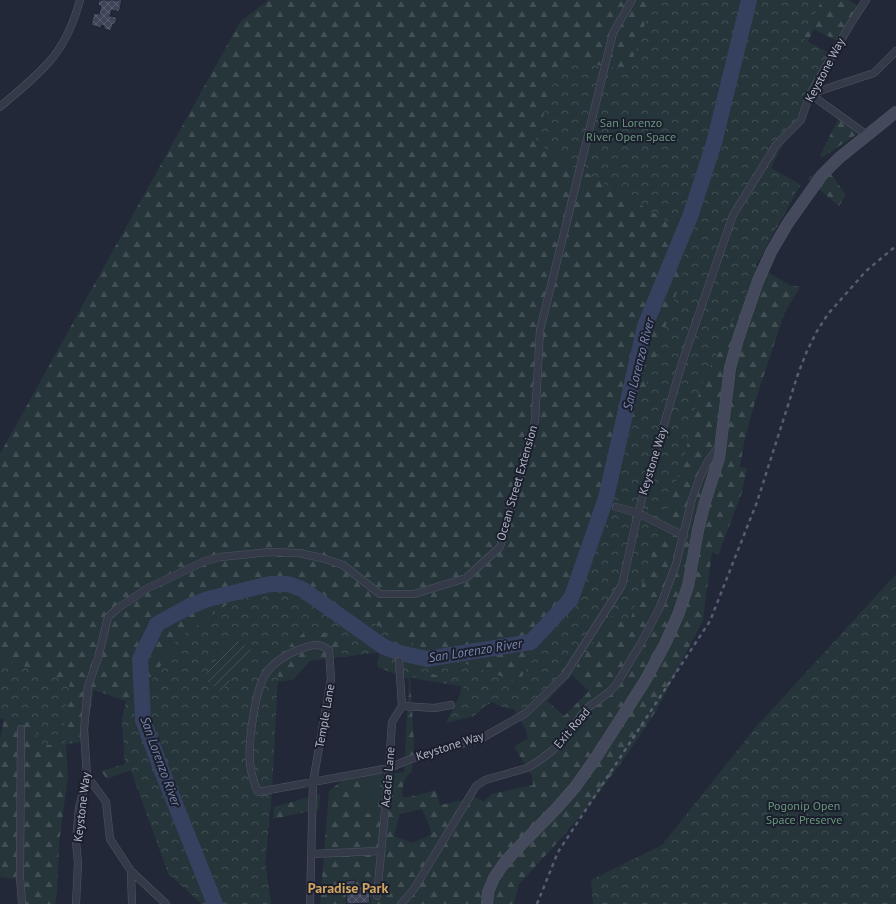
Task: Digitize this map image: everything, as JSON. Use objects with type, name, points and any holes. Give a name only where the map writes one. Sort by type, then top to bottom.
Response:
[{"type":"main road","points":[[487,904],[488,892],[494,878],[502,866],[576,786],[595,759],[645,681],[665,644],[678,615],[688,586],[698,530],[705,502],[719,458],[730,368],[738,339],[758,281],[771,252],[788,223],[822,175],[839,158],[896,112]]},
{"type":"street","points":[[0,107],[48,63],[58,50],[72,24],[80,0]]},
{"type":"street","name":"Ocean Street Extension","points":[[88,686],[98,658],[108,617],[118,608],[148,588],[205,562],[220,557],[270,552],[299,553],[322,558],[343,565],[380,594],[414,594],[466,578],[500,547],[535,421],[540,330],[613,33],[632,0]]},
{"type":"street","name":"Keystone Way","points":[[258,792],[389,768],[408,760],[482,738],[526,713],[565,675],[622,585],[638,513],[682,363],[733,215],[776,145],[801,120],[810,94],[866,0]]},
{"type":"street","points":[[810,94],[874,73],[896,51]]},
{"type":"street","points":[[810,94],[867,135]]},
{"type":"street","name":"Exit Road","points":[[401,904],[414,889],[476,786],[485,780],[527,768],[540,760],[553,750],[566,736],[586,709],[616,685],[641,643],[670,583],[684,536],[692,499],[708,461],[720,444]]},
{"type":"street","points":[[616,507],[638,513],[684,536]]},
{"type":"street","name":"Temple Lane","points":[[258,792],[250,763],[250,745],[258,689],[267,672],[276,663],[291,652],[313,644],[323,645],[330,650],[331,679],[314,782]]},
{"type":"street","points":[[399,661],[402,706],[435,708],[452,705]]},
{"type":"street","name":"Keystone Way","points":[[76,904],[78,863],[76,841],[79,808],[87,776],[84,730],[88,686]]},
{"type":"street","name":"Acacia Lane","points":[[377,896],[392,722],[402,706]]},
{"type":"street","points":[[21,729],[20,877],[22,904]]},
{"type":"street","points":[[87,776],[106,802],[110,839],[131,871],[166,904]]},
{"type":"street","points":[[310,904],[314,782]]},
{"type":"street","points":[[312,854],[380,851]]},
{"type":"street","points":[[131,871],[132,904]]},
{"type":"green space","name":"San Lorenzo River Open Space","points":[[268,0],[848,0],[859,6],[839,42],[814,29],[807,43],[831,56],[770,169],[800,186],[756,265],[789,285],[800,287],[784,314],[755,402],[744,442],[740,467],[747,468],[742,492],[718,555],[712,552],[703,620],[656,711],[628,753],[589,806],[519,884],[514,904],[320,904],[329,791],[343,780],[404,772],[409,679],[378,667],[379,652],[310,661],[293,680],[277,682],[273,769],[248,773],[272,791],[265,863],[271,904],[202,904],[168,873],[131,770],[107,779],[101,771],[125,764],[122,720],[126,701],[94,690],[88,723],[89,741],[66,744],[68,776],[59,843],[55,904],[20,904],[18,880],[0,877],[0,739],[4,719],[0,718],[0,454],[240,22]],"holes":[[[572,675],[589,691],[564,716],[547,701]],[[410,678],[461,686],[458,711],[489,704],[491,701],[502,707],[514,709],[526,730],[528,738],[514,747],[532,776],[533,785],[491,794],[484,802],[476,797],[440,805],[436,790],[410,797],[402,797],[405,779],[412,771],[414,743]],[[422,809],[431,830],[431,835],[413,843],[394,836],[400,814]]]},
{"type":"green space","name":"San Lorenzo River Open Space","points":[[653,0],[822,0],[803,39],[831,54],[769,167],[800,184],[755,264],[746,293],[700,388],[685,455],[629,624],[612,616],[567,680],[547,701],[527,710],[502,707],[491,701],[474,716],[446,723],[464,687],[437,675],[423,674],[408,679],[378,667],[379,652],[343,657],[340,647],[333,639],[324,633],[309,630],[291,644],[283,657],[278,676],[272,790],[265,863],[271,904],[202,904],[168,872],[131,770],[125,764],[122,720],[126,701],[147,708],[153,678],[177,639],[245,592],[314,594],[430,651],[518,682],[579,591],[683,273],[686,232],[535,142],[561,59],[629,70]]},
{"type":"green space","points":[[839,118],[857,134],[821,157],[820,155]]},
{"type":"green space","points":[[825,166],[846,195],[839,206],[807,179]]},
{"type":"green space","name":"Pogonip Open Space Preserve","points":[[896,574],[896,904],[593,904],[591,880],[662,845],[756,727]]},
{"type":"green space","points":[[234,637],[252,651],[221,692],[203,678]]},
{"type":"green space","points":[[0,658],[70,682],[64,721],[66,747],[35,743],[36,723],[0,718]]},
{"type":"green space","points":[[364,772],[382,773],[377,815],[359,812]]},
{"type":"green space","points":[[320,794],[319,809],[273,819],[274,807]]},
{"type":"building","points":[[99,0],[122,0],[119,12],[112,10],[110,16],[117,17],[111,31],[104,29],[104,26],[102,25],[101,28],[91,25],[94,13],[99,14],[101,6],[98,5]]},
{"type":"building","points":[[355,880],[355,887],[369,886],[370,903],[347,904],[346,881]]},
{"type":"waterway","name":"San Lorenzo River","points":[[215,904],[143,720],[140,659],[157,624],[190,606],[208,599],[270,584],[288,584],[302,589],[384,647],[400,653],[427,659],[531,642],[571,599],[606,498],[645,326],[691,214],[714,143],[749,0]]},
{"type":"railway","points":[[537,904],[558,852],[710,621],[757,502],[798,374],[817,331],[828,314],[866,271],[896,246]]},
{"type":"district","name":"Paradise Park","points":[[348,888]]}]
